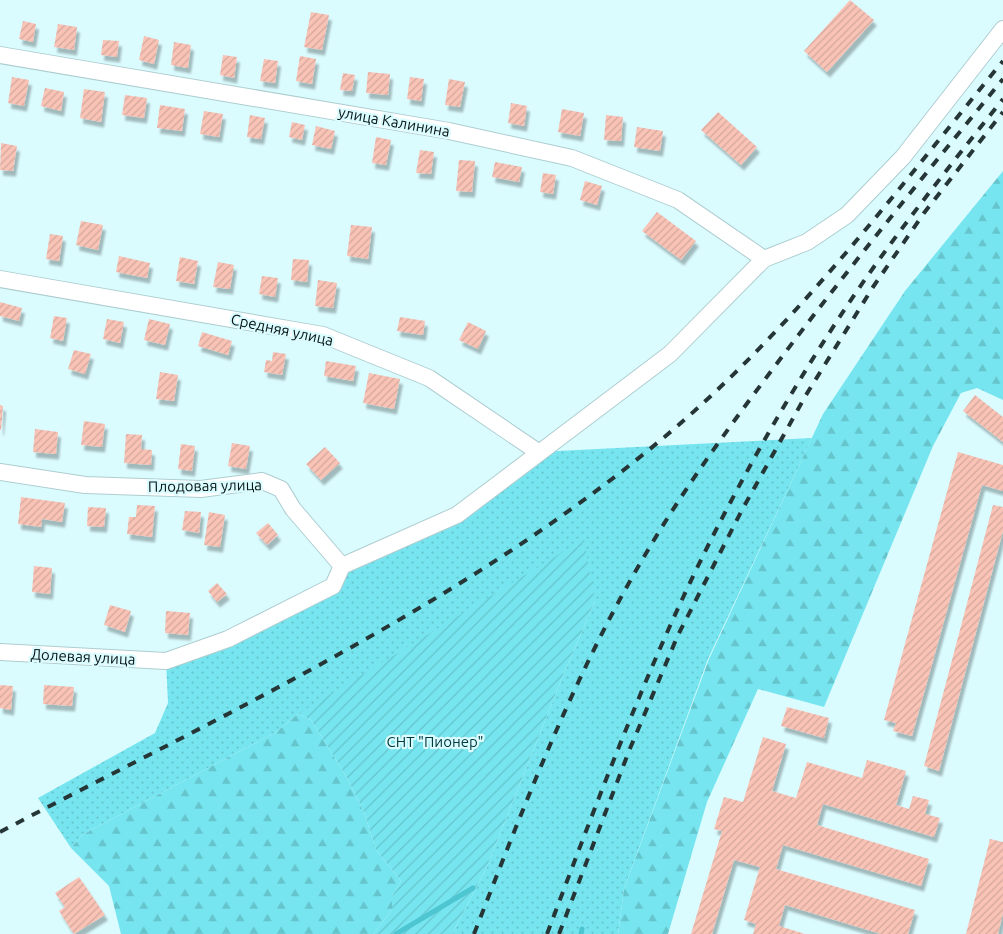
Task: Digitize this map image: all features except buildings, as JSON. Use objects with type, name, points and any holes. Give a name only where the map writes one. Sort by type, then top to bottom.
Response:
[{"type":"street","points":[[342,566],[457,515],[670,354],[764,259],[806,242],[847,215],[903,157],[1003,29]]},
{"type":"street","name":"улица Калинина","points":[[0,54],[449,131],[572,158],[678,200],[764,259]]},
{"type":"street","name":"Средняя улица","points":[[0,279],[323,336],[429,378],[538,452]]},
{"type":"street","name":"Плодовая улица","points":[[0,472],[85,485],[201,489],[262,481],[281,489],[293,509],[342,566]]},
{"type":"street","name":"Долевая улица","points":[[0,652],[166,662],[228,639],[333,586],[342,566]]},
{"type":"green space","points":[[1003,171],[1003,400],[977,388],[961,393],[933,446],[824,707],[758,689],[707,802],[668,934],[618,934],[624,889],[709,659],[823,414],[905,291]]},
{"type":"green space","points":[[812,438],[708,659],[624,889],[618,934],[452,934],[486,869],[564,673],[595,601],[298,714],[276,732],[82,835],[71,848],[38,798],[155,733],[168,703],[166,661],[333,586],[342,566],[457,515],[538,452]]},
{"type":"green space","name":"СНТ \"Пионер\"","points":[[584,539],[595,601],[564,673],[486,869],[452,934],[373,934],[392,910],[392,896],[401,881],[376,850],[364,812],[346,776],[311,720],[298,714]]},
{"type":"green space","points":[[298,714],[311,720],[346,776],[364,812],[376,850],[401,881],[392,896],[392,910],[373,934],[121,934],[109,886],[71,848],[82,835],[276,732]]},
{"type":"waterway","points":[[396,934],[473,888]]},
{"type":"waterway","points":[[581,934],[582,929]]},
{"type":"railway","points":[[0,832],[345,651],[430,602],[512,550],[592,494],[668,434],[715,392],[802,303],[884,207],[1003,61]]},
{"type":"railway","points":[[474,934],[532,787],[575,690],[622,596],[663,525],[694,478],[761,385],[889,219],[1003,79]]},
{"type":"railway","points":[[547,934],[631,716],[702,557],[729,505],[777,418],[847,305],[950,165],[1003,99]]},
{"type":"railway","points":[[559,934],[629,751],[678,635],[742,510],[806,395],[873,287],[924,213],[1003,112]]}]
